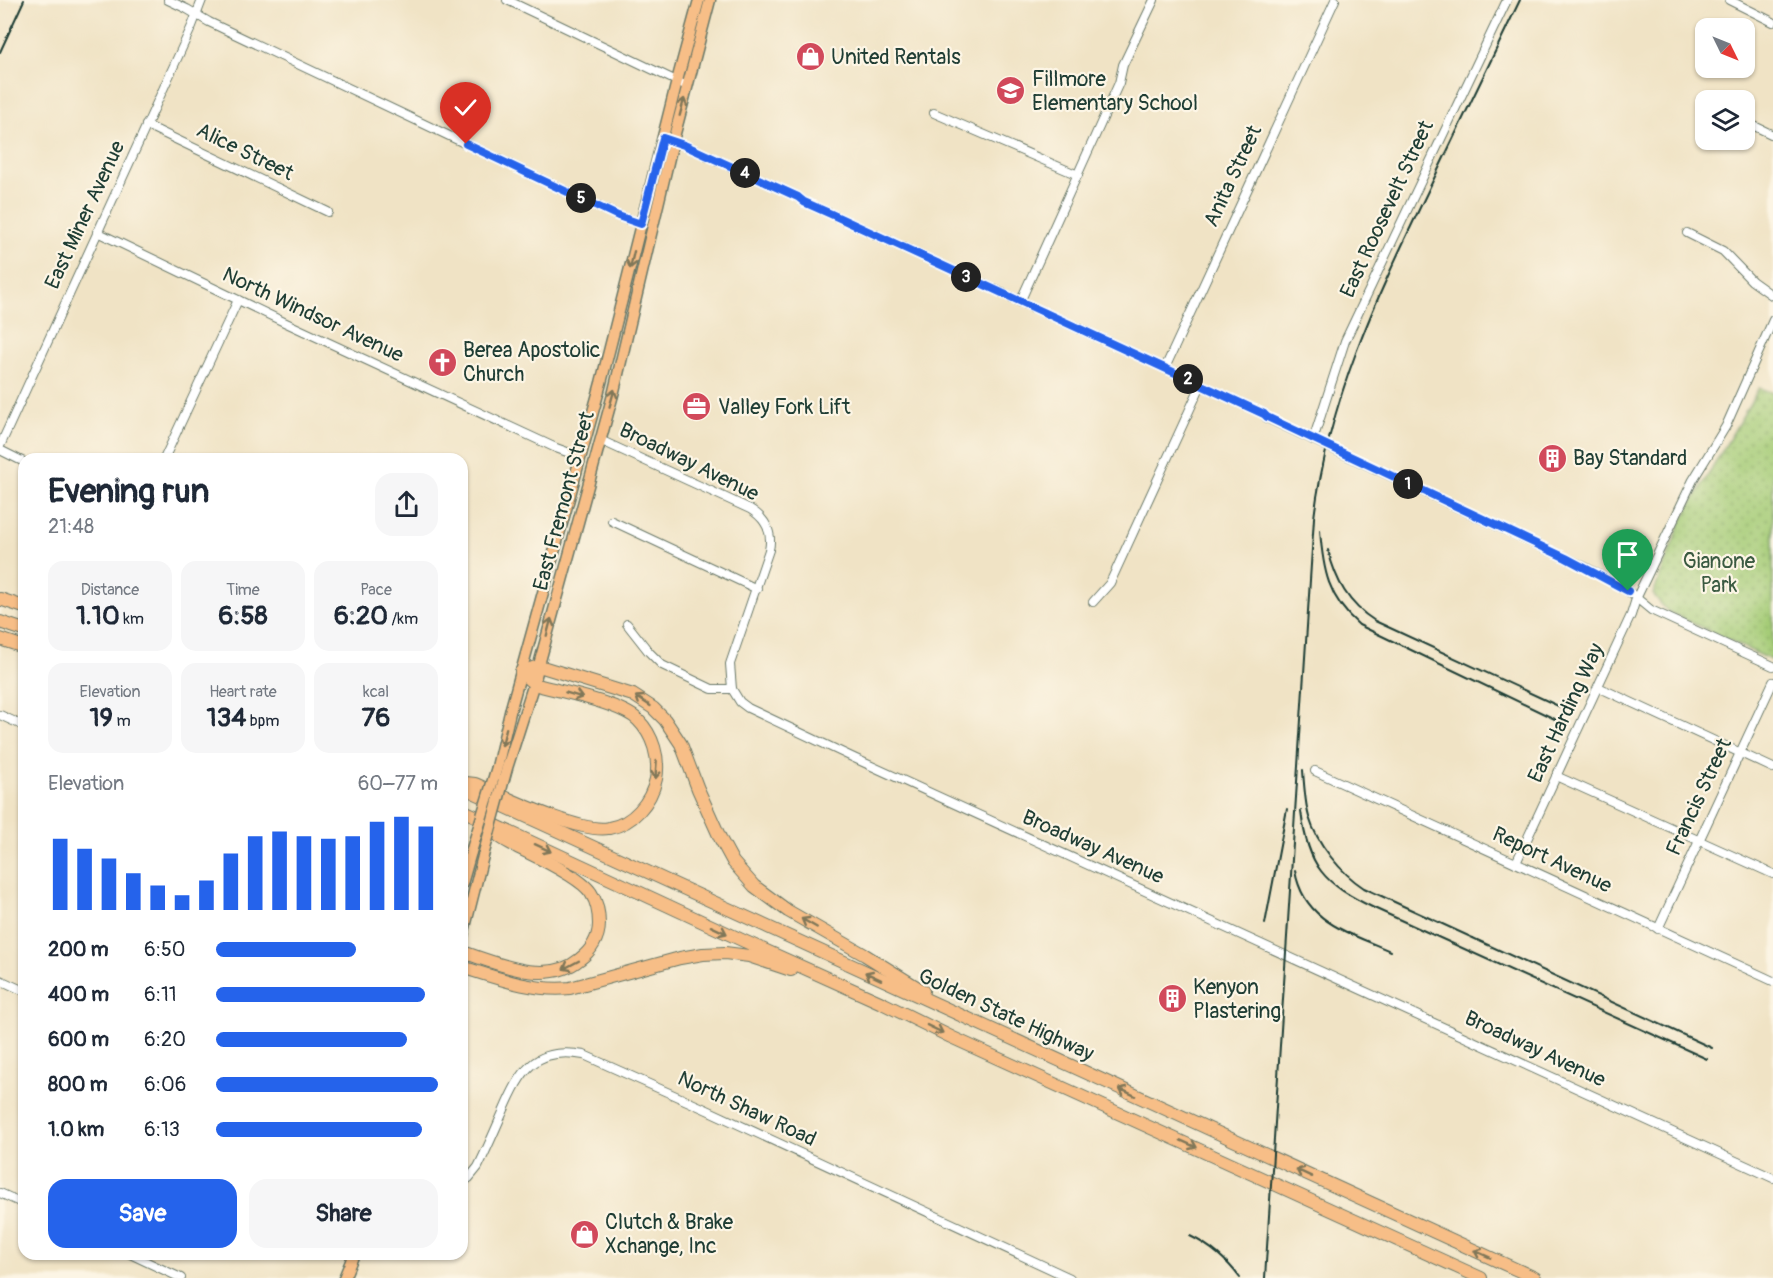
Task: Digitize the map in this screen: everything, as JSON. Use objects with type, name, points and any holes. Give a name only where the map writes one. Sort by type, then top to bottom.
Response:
[{"type":"highway","points":[[0,599],[18,605]]},
{"type":"highway","points":[[0,622],[18,628]]},
{"type":"highway","points":[[0,639],[18,645]]},
{"type":"highway","points":[[521,672],[539,666],[633,695],[653,708],[665,720],[681,744],[721,840],[733,862],[754,886],[788,911],[967,1019]]},
{"type":"highway","points":[[468,783],[475,784],[548,815],[607,829],[624,823],[639,812],[653,792],[658,768],[654,745],[636,718],[622,710],[534,683],[521,672]]},
{"type":"highway","name":"Golden State Highway","points":[[468,790],[1535,1278]]},
{"type":"highway","name":"Golden State Highway","points":[[468,813],[951,1037],[1481,1278]]},
{"type":"highway","points":[[468,954],[518,969],[541,973],[554,972],[567,968],[581,959],[592,946],[599,932],[599,918],[591,892],[570,876],[499,836],[490,823]]},
{"type":"highway","points":[[468,969],[516,983],[554,990],[570,988],[693,955],[731,954],[749,956],[882,1003]]},
{"type":"main road","name":"East Fremont Street","points":[[468,863],[534,683],[627,342],[668,140],[677,81],[699,0]]},
{"type":"main road","name":"East Fremont Street","points":[[468,915],[483,856],[521,672],[581,457],[641,224],[687,86],[710,0]]},
{"type":"main road","points":[[581,457],[595,461]]},
{"type":"main road","points":[[344,1278],[352,1260]]},
{"type":"street","points":[[168,0],[209,22],[618,216],[641,224]]},
{"type":"street","name":"East Miner Avenue","points":[[0,448],[202,0]]},
{"type":"street","points":[[507,0],[687,86]]},
{"type":"street","points":[[1020,302],[1119,83],[1123,65],[1154,0]]},
{"type":"street","name":"Anita Street","points":[[1165,368],[1335,0]]},
{"type":"street","name":"East Roosevelt Street","points":[[1313,440],[1345,341],[1507,0]]},
{"type":"street","points":[[1729,0],[1773,22]]},
{"type":"street","points":[[934,113],[1078,175]]},
{"type":"street","name":"Alice Street","points":[[146,126],[328,212]]},
{"type":"street","points":[[1755,127],[1773,135]]},
{"type":"street","points":[[668,140],[690,147],[788,192],[804,202],[1165,368],[1587,568],[1628,591],[1651,610],[1773,666]]},
{"type":"street","name":"North Windsor Avenue","points":[[97,232],[556,448],[581,457]]},
{"type":"street","points":[[1687,233],[1723,251],[1752,281],[1773,296]]},
{"type":"street","points":[[167,453],[238,300]]},
{"type":"street","name":"East Harding Way","points":[[1516,863],[1631,615],[1636,598],[1693,480],[1726,426],[1773,320]]},
{"type":"street","points":[[1093,602],[1113,578],[1201,385]]},
{"type":"street","name":"Broadway Avenue","points":[[600,440],[750,509],[760,516],[770,532],[771,543],[757,589],[732,656],[730,677],[732,690],[740,702],[748,708],[1773,1178]]},
{"type":"street","points":[[0,448],[18,458]]},
{"type":"street","points":[[612,521],[757,589]]},
{"type":"street","points":[[627,624],[662,665],[712,689],[732,690]]},
{"type":"street","name":"Francis Street","points":[[1658,928],[1773,682]]},
{"type":"street","points":[[1598,687],[1773,768]]},
{"type":"street","points":[[0,715],[18,723]]},
{"type":"street","name":"Report Avenue","points":[[1315,771],[1773,981]]},
{"type":"street","points":[[1556,776],[1773,874]]},
{"type":"street","points":[[0,980],[18,988]]},
{"type":"street","name":"North Shaw Road","points":[[468,1179],[478,1167],[520,1076],[540,1059],[554,1054],[572,1053],[584,1055],[705,1109],[1070,1278]]},
{"type":"street","points":[[0,1193],[18,1201]]},
{"type":"street","points":[[143,1260],[181,1278]]},
{"type":"green space","name":"Gianone Park","points":[[1759,388],[1773,393],[1773,661],[1667,611],[1653,594],[1682,520]]},
{"type":"railway","points":[[0,52],[24,0]]},
{"type":"railway","points":[[1265,1278],[1314,518],[1321,474],[1343,391],[1372,312],[1520,0]]},
{"type":"railway","points":[[1320,530],[1325,571],[1329,582],[1340,604],[1359,625],[1561,722]]},
{"type":"railway","points":[[1328,550],[1344,591],[1357,607],[1375,621],[1567,710]]},
{"type":"railway","points":[[1303,770],[1308,812],[1313,827],[1331,857],[1355,882],[1712,1048]]},
{"type":"railway","points":[[1265,924],[1287,809]]},
{"type":"railway","points":[[1301,811],[1308,846],[1314,860],[1321,872],[1342,891],[1374,908],[1707,1059]]},
{"type":"railway","points":[[1295,871],[1300,888],[1318,914],[1344,931],[1390,951]]},
{"type":"railway","points":[[1190,1236],[1218,1254],[1240,1278]]},
{"type":"place","name":"United Rentals","points":[[810,57]]},
{"type":"place","name":"Fillmore Elementary School","points":[[1011,91]]},
{"type":"place","name":"Berea Apostolic Church","points":[[442,362]]},
{"type":"place","name":"Valley Fork Lift","points":[[697,407]]},
{"type":"place","name":"Bay Standard","points":[[1552,458]]},
{"type":"place","name":"Kenyon Plastering","points":[[1172,999]]},
{"type":"place","name":"Clutch & Brake Xchange, Inc","points":[[584,1234]]},
{"type":"route","points":[[466,144],[618,216],[641,224],[663,138],[684,145],[1264,414],[1566,558],[1628,591]]}]
